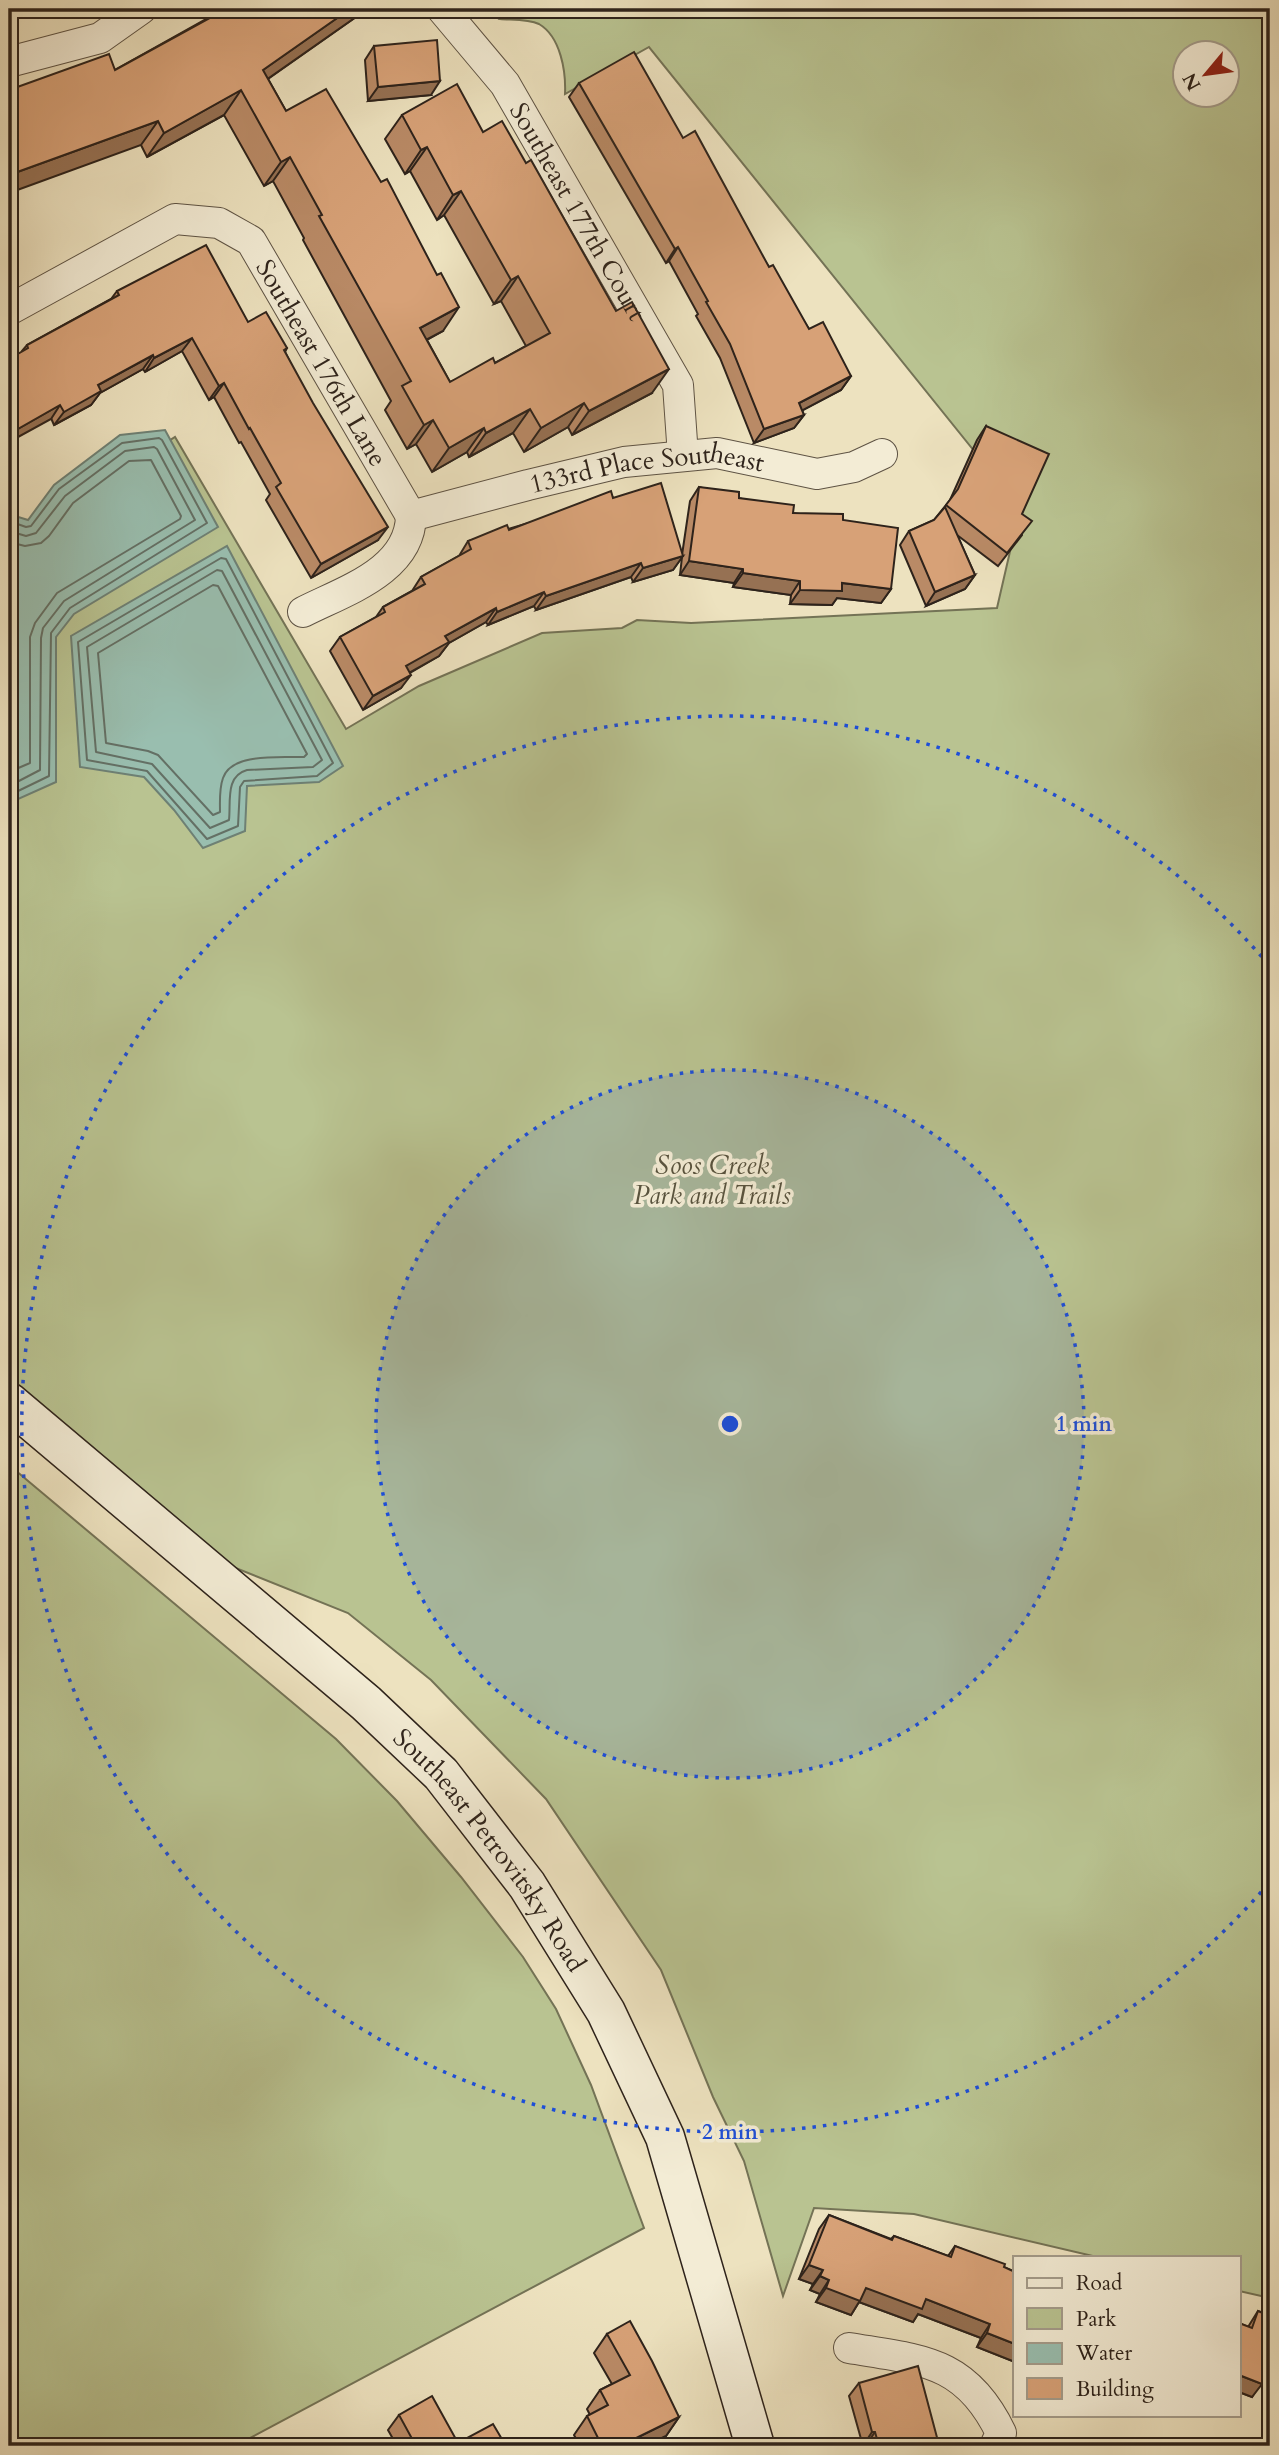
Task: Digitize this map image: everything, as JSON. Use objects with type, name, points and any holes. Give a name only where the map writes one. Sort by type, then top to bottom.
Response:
[{"type":"main road","name":"Southeast Petrovitsky Road","points":[[9,1402],[366,1703],[441,1774],[527,1885],[606,2012],[665,2137],[755,2446]]},
{"type":"street","points":[[9,62],[100,38],[141,9]]},
{"type":"street","name":"Southeast 177th Court","points":[[442,9],[506,84],[678,385],[683,456]]},
{"type":"street","name":"Southeast 176th Lane","points":[[9,310],[175,219],[219,223],[250,241],[411,516]]},
{"type":"street","name":"133rd Place Southeast","points":[[411,516],[624,463],[717,453],[817,474],[854,467],[882,454]]},
{"type":"street","points":[[303,612],[386,566],[402,550],[411,531],[411,516]]},
{"type":"street","points":[[849,2348],[923,2360],[964,2380],[990,2409],[1001,2433],[995,2446]]},
{"type":"green space","name":"Soos Creek Park and Trails","points":[[512,9],[1270,9],[1270,2298],[1240,2291],[1240,2256],[1093,2256],[914,2214],[814,2208],[783,2296],[744,2161],[713,2097],[661,1970],[546,1799],[431,1680],[348,1613],[178,1545],[9,1380],[9,544],[175,437],[346,729],[419,686],[542,633],[622,628],[637,620],[691,623],[997,608],[1020,508],[649,47],[565,94],[561,56],[552,37],[539,24],[500,19]]},
{"type":"green space","points":[[9,1465],[336,1739],[397,1801],[461,1877],[523,1957],[556,2009],[591,2085],[644,2228],[235,2446],[9,2446]]},
{"type":"water","points":[[165,430],[218,527],[74,614],[56,637],[56,782],[16,800],[9,798],[9,514],[28,520],[54,485],[120,435]]},
{"type":"water","points":[[227,546],[343,766],[319,782],[247,786],[245,831],[203,848],[144,777],[80,767],[71,636]]},
{"type":"building","points":[[226,9],[350,9],[263,70],[286,111],[326,89],[381,182],[387,179],[437,275],[441,273],[459,307],[420,328],[450,382],[493,358],[495,363],[550,333],[518,276],[511,280],[461,191],[453,195],[427,147],[421,150],[402,115],[457,84],[483,132],[502,121],[526,163],[531,160],[616,311],[632,302],[669,369],[589,411],[584,403],[541,428],[530,409],[486,433],[484,428],[449,448],[433,420],[424,425],[402,386],[411,381],[319,216],[322,215],[290,157],[281,162],[241,90],[164,133],[158,121],[9,175],[9,90],[109,54],[115,70]]},
{"type":"building","points":[[437,40],[440,81],[378,87],[374,46]]},
{"type":"building","points":[[634,52],[683,138],[695,131],[769,267],[773,265],[809,329],[823,322],[851,376],[799,403],[804,415],[764,429],[730,344],[706,302],[708,301],[579,83]]},
{"type":"building","points":[[206,245],[248,322],[266,312],[287,348],[284,350],[313,403],[388,527],[321,564],[276,487],[281,483],[250,428],[224,383],[219,386],[192,338],[154,358],[153,355],[98,385],[101,391],[64,412],[60,405],[9,434],[9,359],[28,348],[27,345],[119,295],[117,291]]},
{"type":"building","points":[[986,426],[1049,454],[1022,514],[1032,521],[1007,553],[946,505],[958,489]]},
{"type":"building","points":[[661,483],[683,556],[643,568],[641,563],[546,596],[544,592],[497,612],[496,608],[445,636],[449,642],[406,666],[411,675],[373,696],[340,637],[385,612],[383,607],[425,584],[421,577],[471,549],[468,541],[507,525],[509,530],[611,491],[613,498]]},
{"type":"building","points":[[699,487],[739,492],[739,498],[794,505],[793,513],[843,514],[843,520],[898,528],[891,589],[842,583],[842,591],[800,590],[800,581],[743,573],[743,569],[689,561]]},
{"type":"building","points":[[945,507],[975,575],[935,592],[909,531],[934,520]]},
{"type":"building","points":[[829,2215],[892,2240],[894,2236],[951,2257],[955,2246],[1005,2264],[1004,2267],[1013,2271],[1013,2343],[987,2333],[990,2324],[926,2299],[922,2309],[866,2288],[860,2301],[826,2288],[829,2280],[820,2276],[823,2270],[809,2265]]},
{"type":"building","points":[[1258,2311],[1270,2316],[1270,2362],[1262,2384],[1240,2375],[1240,2323],[1252,2328]]},
{"type":"building","points":[[630,2321],[679,2417],[620,2446],[602,2446],[587,2416],[608,2405],[600,2390],[630,2375],[607,2334]]},
{"type":"building","points":[[918,2366],[939,2445],[945,2443],[946,2446],[879,2446],[875,2432],[872,2432],[859,2383]]},
{"type":"building","points":[[432,2396],[458,2443],[493,2424],[506,2446],[416,2446],[399,2415]]}]
